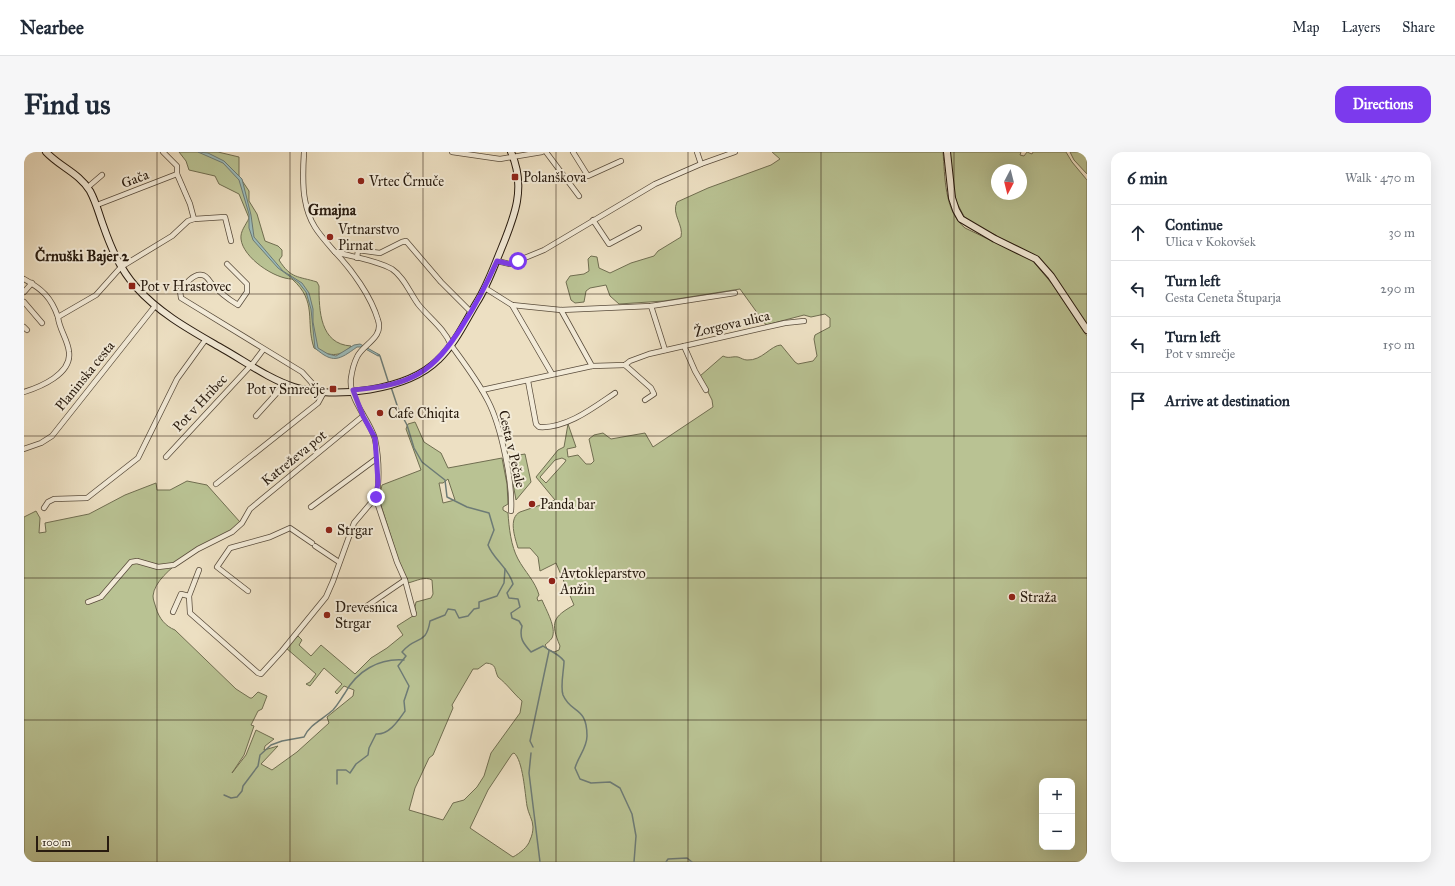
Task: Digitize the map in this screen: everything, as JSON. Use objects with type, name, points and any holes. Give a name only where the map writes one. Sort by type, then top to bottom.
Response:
[{"type":"street","points":[[46,152],[79,177],[88,187],[97,205],[110,245],[121,267],[134,285],[155,306],[206,339],[285,384],[315,392],[390,386],[409,379],[426,370],[437,361],[451,345],[485,288],[497,261],[516,208],[518,179],[513,155]]},
{"type":"street","points":[[163,152],[177,166],[177,174],[190,204],[194,219]]},
{"type":"street","points":[[304,152],[305,202],[310,218],[320,237],[335,252],[358,282],[372,304],[379,322],[378,334],[357,357],[351,383],[363,416],[375,438],[378,482],[376,497],[397,562],[405,580],[414,614]]},
{"type":"street","points":[[452,152],[500,159],[513,155],[542,152]]},
{"type":"street","points":[[546,152],[579,196]]},
{"type":"street","points":[[573,152],[588,176],[621,161]]},
{"type":"street","points":[[698,152],[701,164]]},
{"type":"street","points":[[497,261],[510,264],[544,250],[655,184],[701,164],[736,152]]},
{"type":"street","points":[[947,152],[952,198],[961,219],[1002,243],[1027,253],[1036,259],[1057,286],[1087,330]]},
{"type":"street","name":"Gača","points":[[97,205],[177,174]]},
{"type":"street","points":[[88,187],[102,175]]},
{"type":"street","points":[[58,317],[96,295],[121,267],[172,236],[188,221],[194,219],[225,217],[231,241]]},
{"type":"street","points":[[593,220],[609,244],[639,228]]},
{"type":"street","points":[[357,258],[358,250],[380,253],[402,242],[406,242],[441,282],[471,312]]},
{"type":"street","name":"Cesta v Pečale","points":[[335,252],[385,267],[400,276],[419,305],[437,324],[482,390],[493,412],[499,433],[511,489],[511,511]]},
{"type":"street","points":[[227,264],[247,284],[247,292],[238,305],[221,292],[206,276],[201,274],[196,275],[183,285],[180,295],[187,302],[263,350],[289,362],[302,372],[312,383],[315,392]]},
{"type":"street","points":[[24,278],[50,299],[70,352],[69,360],[64,368],[50,382],[24,392]]},
{"type":"street","points":[[24,292],[32,284]]},
{"type":"street","points":[[485,288],[512,305],[561,310],[651,306],[735,293]]},
{"type":"street","points":[[24,302],[42,323]]},
{"type":"street","points":[[512,305],[552,374]]},
{"type":"street","name":"Planinska cesta","points":[[24,449],[41,443],[52,436],[155,306]]},
{"type":"street","points":[[651,306],[665,350]]},
{"type":"street","points":[[561,310],[592,366]]},
{"type":"street","name":"Žorgova ulica","points":[[482,390],[592,366],[625,364],[649,354],[665,350],[804,321]]},
{"type":"street","points":[[44,508],[48,502],[54,498],[87,498],[138,458],[177,379],[206,339]]},
{"type":"street","points":[[684,346],[695,371],[706,390]]},
{"type":"street","name":"Pot v Hribec","points":[[166,457],[263,350]]},
{"type":"street","points":[[625,364],[654,394],[645,400]]},
{"type":"street","points":[[528,381],[533,413],[536,424],[539,427],[560,424],[571,420],[615,393]]},
{"type":"street","points":[[256,416],[285,384]]},
{"type":"street","name":"Katreževa pot","points":[[216,484],[318,403],[324,392]]},
{"type":"street","name":"Katreževa pot","points":[[88,602],[100,597],[131,562],[137,561],[158,567],[170,567],[198,550],[228,535],[244,520],[250,509],[363,416]]},
{"type":"street","points":[[311,507],[376,459]]},
{"type":"street","points":[[199,570],[189,596],[192,614],[258,673],[261,674],[282,651],[326,597],[354,523],[376,497]]},
{"type":"street","points":[[248,591],[217,567],[230,548],[270,537],[290,528],[339,562]]},
{"type":"street","points":[[364,608],[405,580]]},
{"type":"street","points":[[173,612],[181,594],[189,596]]},
{"type":"green space","points":[[179,152],[218,152],[239,157],[239,176],[249,191],[249,201],[257,214],[265,241],[278,246],[282,250],[282,256],[279,260],[287,271],[295,276],[317,282],[319,286],[323,325],[327,333],[333,339],[341,344],[351,346],[347,350],[338,354],[329,354],[314,348],[310,329],[308,304],[300,287],[292,279],[277,275],[261,266],[247,253],[243,246],[241,233],[249,218],[239,194],[219,184],[215,176],[189,170],[186,161]]},
{"type":"green space","points":[[772,152],[943,152],[945,182],[949,203],[958,221],[965,228],[1032,260],[1053,285],[1087,336],[1087,862],[24,862],[24,517],[36,511],[40,518],[39,533],[46,532],[45,523],[89,514],[125,495],[156,483],[157,490],[170,490],[187,481],[207,485],[240,522],[236,527],[201,547],[175,566],[156,586],[153,596],[157,612],[163,621],[175,630],[236,689],[250,698],[258,692],[267,696],[262,709],[258,711],[251,725],[254,726],[244,755],[232,773],[246,755],[256,730],[274,739],[265,746],[264,750],[278,746],[261,764],[272,770],[297,752],[329,723],[327,717],[353,696],[354,690],[344,686],[337,694],[335,692],[342,684],[324,668],[310,686],[306,684],[310,682],[316,674],[286,648],[298,636],[302,640],[299,645],[311,656],[321,645],[355,674],[371,658],[387,648],[403,635],[397,626],[416,614],[416,602],[431,598],[433,594],[432,580],[423,579],[408,583],[399,562],[379,499],[382,485],[421,470],[406,429],[408,424],[415,422],[424,442],[441,453],[448,468],[502,458],[507,484],[508,504],[503,507],[503,510],[508,513],[512,543],[518,559],[535,585],[539,595],[537,598],[538,601],[542,600],[552,624],[552,638],[545,645],[548,650],[554,652],[559,650],[560,646],[554,626],[555,621],[562,613],[574,605],[556,563],[540,571],[538,557],[530,548],[518,548],[513,523],[516,515],[520,512],[555,500],[536,477],[558,450],[564,447],[568,424],[576,447],[567,449],[568,457],[578,455],[586,464],[591,464],[594,461],[589,439],[594,435],[603,433],[611,439],[645,433],[653,447],[713,407],[712,400],[700,376],[723,356],[752,360],[762,356],[774,347],[781,345],[798,364],[813,361],[817,356],[814,339],[815,335],[830,327],[830,318],[825,314],[811,317],[804,315],[766,325],[740,289],[664,301],[619,304],[610,296],[606,285],[590,288],[586,291],[584,302],[575,303],[571,300],[566,282],[570,276],[584,274],[589,271],[588,259],[591,256],[597,257],[599,268],[610,273],[631,263],[654,256],[658,251],[681,237],[681,228],[676,215],[677,202],[708,188],[771,165],[780,159]],"holes":[[[562,458],[566,460],[565,462],[546,483],[540,477],[555,460]],[[448,479],[455,500],[443,503],[439,483],[443,483]],[[486,663],[492,664],[495,667],[498,677],[522,701],[520,713],[491,753],[484,776],[477,787],[464,800],[453,803],[443,820],[409,810],[415,788],[429,758],[433,755],[453,708],[452,705],[473,669],[478,669]],[[514,753],[520,763],[528,811],[533,827],[529,843],[521,852],[513,857],[470,828],[488,790]]]},
{"type":"green space","points":[[950,152],[1021,152],[1020,155],[1024,156],[1027,152],[1032,154],[1033,152],[1066,152],[1087,180],[1087,326],[1032,254],[966,220],[957,203],[954,193]]},
{"type":"green space","points":[[1070,152],[1087,152],[1087,174],[1074,160]]},
{"type":"green space","points":[[525,454],[531,482],[516,500],[509,461],[519,459],[519,455]]},
{"type":"water","points":[[198,152],[208,153],[224,161],[242,179],[251,215],[254,237],[283,271],[302,283],[309,293],[313,309],[313,322],[318,348],[328,354],[336,356],[354,345],[360,344],[380,355],[378,356],[362,347],[357,347],[341,357],[331,358],[315,348],[311,309],[306,292],[299,283],[278,268],[253,240],[249,228],[249,214],[239,180],[223,163]]},
{"type":"waterway","points":[[378,355],[380,356],[389,384]]},
{"type":"waterway","points":[[391,387],[398,408],[407,425],[414,448],[422,462],[445,480],[447,497],[467,507],[489,513],[494,530],[488,545],[493,555],[505,568],[511,578],[513,584],[507,593],[509,598],[518,599],[520,607],[511,613],[512,618],[519,621],[522,626],[522,640],[531,652],[543,646],[557,654],[564,661],[562,683],[563,695],[566,701],[582,715],[586,726],[586,745],[575,768],[580,779],[591,783],[610,782],[620,788],[632,814],[636,836],[634,862]]},
{"type":"waterway","points":[[337,784],[337,770],[346,770],[350,773],[356,764],[368,755],[369,748],[376,734],[381,734],[389,730],[405,711],[404,701],[409,686],[398,666],[406,656],[402,652],[407,647],[420,640],[426,634],[430,621],[445,615],[448,609],[455,610],[459,618],[468,616],[474,609],[479,608],[479,602],[497,596],[504,583],[505,569]]},
{"type":"waterway","points":[[533,747],[530,741],[549,651]]},
{"type":"waterway","points":[[224,795],[231,798],[237,797],[242,791],[243,786],[258,766],[260,755],[271,745],[282,741],[304,737],[309,729],[333,710],[350,685],[362,672],[386,661],[404,660]]},
{"type":"waterway","points":[[531,753],[529,773],[540,862]]},
{"type":"waterway","points":[[666,862],[668,859],[687,858],[692,862]]},
{"type":"place","name":"Polanškova","points":[[515,177]]},
{"type":"place","name":"Vrtec Črnuče","points":[[361,181]]},
{"type":"place","name":"Vrtnarstvo Pirnat","points":[[330,237]]},
{"type":"place","name":"Pot v Hrastovec","points":[[132,286]]},
{"type":"place","name":"Pot v Smrečje","points":[[333,389]]},
{"type":"place","name":"Cafe Chiqita","points":[[380,413]]},
{"type":"place","name":"Panda bar","points":[[532,504]]},
{"type":"place","name":"Strgar","points":[[329,530]]},
{"type":"place","name":"Avtokleparstvo Anžin","points":[[552,581]]},
{"type":"place","name":"Straža","points":[[1012,597]]},
{"type":"place","name":"Drevesnica Strgar","points":[[327,615]]},
{"type":"district","name":"Gmajna","points":[[332,210]]},
{"type":"district","name":"Črnuški Bajer 2","points":[[82,256]]},
{"type":"route","points":[[376,497],[378,492],[378,482],[375,438],[363,416],[353,390],[392,385],[416,376],[426,370],[443,354],[455,339],[485,288],[497,261],[510,264],[518,261]]}]
